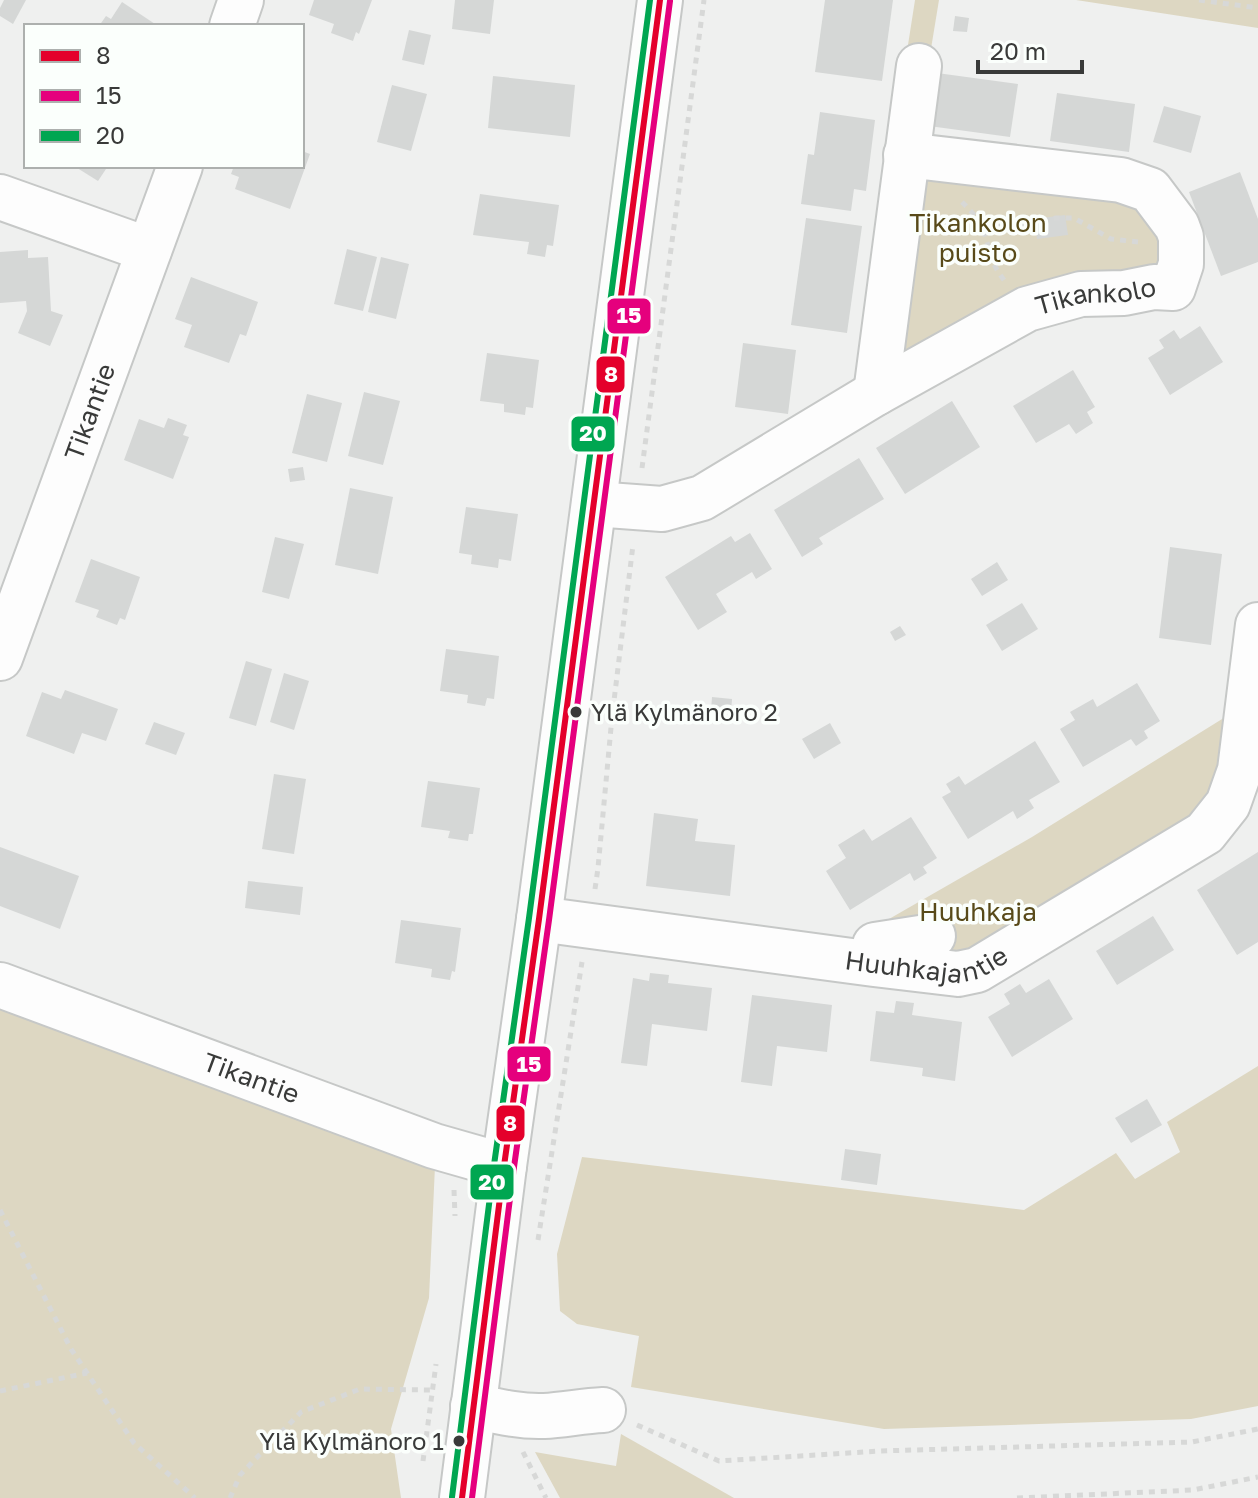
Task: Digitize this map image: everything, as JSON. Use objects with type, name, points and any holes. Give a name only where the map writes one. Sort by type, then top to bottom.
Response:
[{"type":"street","points":[[233,24],[241,0]]},
{"type":"street","points":[[462,1498],[660,0]]},
{"type":"street","points":[[876,393],[921,156],[919,66]]},
{"type":"street","points":[[921,156],[1121,180],[1150,190],[1177,226],[1181,237]]},
{"type":"street","name":"Tikantie","points":[[0,658],[179,168]]},
{"type":"street","points":[[0,197],[149,250]]},
{"type":"street","name":"Tikankolo","points":[[594,504],[662,509],[702,498],[876,393],[1027,309],[1081,294],[1173,288],[1181,264],[1181,237]]},
{"type":"street","name":"Huuhkajantie","points":[[539,919],[958,974],[977,970],[1205,833],[1228,804],[1240,770],[1258,625]]},
{"type":"street","points":[[875,945],[933,936]]},
{"type":"street","name":"Tikantie","points":[[0,985],[434,1146],[504,1166]]},
{"type":"street","points":[[473,1406],[510,1414],[545,1416],[603,1410]]},
{"type":"path","points":[[538,1241],[598,868],[637,508],[704,0]]},
{"type":"path","points":[[1199,0],[1258,8]]},
{"type":"path","points":[[921,156],[939,172],[945,184],[975,215],[996,269],[1027,309]]},
{"type":"path","points":[[983,230],[1074,218],[1111,239],[1144,243],[1181,237]]},
{"type":"path","points":[[0,1210],[71,1349],[134,1443],[195,1498]]},
{"type":"path","points":[[0,1391],[87,1373]]},
{"type":"path","points":[[230,1498],[240,1475],[301,1412],[360,1389],[431,1390],[473,1406]]},
{"type":"path","points":[[603,1410],[719,1461],[880,1451],[1192,1442],[1258,1429]]},
{"type":"path","points":[[1017,1498],[1193,1490],[1258,1477]]},
{"type":"green space","points":[[915,0],[939,0],[928,67],[905,64]]},
{"type":"green space","points":[[1076,0],[1258,0],[1258,28]]},
{"type":"green space","name":"Tikankolon puisto","points":[[924,171],[1114,186],[1153,210],[1168,264],[901,357]]},
{"type":"green space","name":"Huuhkaja","points":[[1235,711],[1205,815],[982,953],[913,960],[889,919],[1032,837]]},
{"type":"green space","points":[[0,1005],[435,1166],[429,1298],[391,1429],[401,1498],[0,1498]]},
{"type":"green space","points":[[1258,1066],[1258,1406],[1191,1419],[884,1429],[631,1387],[639,1336],[577,1324],[560,1311],[557,1254],[582,1157],[1024,1210],[1116,1153],[1135,1179],[1180,1152],[1167,1122]]},
{"type":"green space","points":[[621,1434],[734,1498],[560,1498],[535,1452],[616,1466]]},
{"type":"building","points":[[4,0],[26,0],[13,24],[0,16]]},
{"type":"building","points":[[314,0],[372,0],[359,34],[356,32],[353,41],[331,33],[334,24],[309,15]]},
{"type":"building","points":[[455,0],[494,0],[490,34],[452,29]]},
{"type":"building","points":[[825,0],[893,0],[882,81],[815,72]]},
{"type":"building","points":[[122,2],[155,24],[100,24],[106,16],[111,19]]},
{"type":"building","points":[[955,16],[969,18],[967,32],[953,31]]},
{"type":"building","points":[[409,30],[431,35],[424,65],[402,60]]},
{"type":"building","points":[[937,73],[1018,84],[1010,137],[929,126]]},
{"type":"building","points":[[493,76],[575,85],[570,137],[488,128]]},
{"type":"building","points":[[392,85],[427,94],[411,151],[377,142]]},
{"type":"building","points":[[1057,93],[1135,104],[1129,152],[1050,141]]},
{"type":"building","points":[[1164,106],[1201,116],[1191,153],[1153,142]]},
{"type":"building","points":[[820,112],[875,120],[866,191],[854,189],[851,211],[801,204],[808,154],[814,155]]},
{"type":"building","points":[[304,152],[310,154],[290,209],[235,189],[239,177],[231,174],[233,168],[304,168]]},
{"type":"building","points":[[77,168],[107,168],[98,181]]},
{"type":"building","points":[[1240,172],[1258,219],[1258,262],[1221,276],[1189,192]]},
{"type":"building","points":[[480,194],[559,205],[553,246],[547,245],[545,257],[527,254],[529,242],[473,235]]},
{"type":"building","points":[[1065,215],[1068,235],[1037,239],[1034,219]]},
{"type":"building","points":[[806,218],[862,226],[847,333],[791,325]]},
{"type":"building","points":[[347,249],[377,257],[363,311],[334,304]]},
{"type":"building","points":[[28,250],[28,258],[48,257],[51,311],[63,315],[50,346],[18,333],[27,311],[26,301],[0,303],[0,252]]},
{"type":"building","points":[[381,257],[409,264],[396,319],[368,312]]},
{"type":"building","points":[[191,277],[258,302],[246,336],[240,334],[229,363],[184,347],[192,325],[175,319]]},
{"type":"building","points":[[1200,326],[1223,362],[1170,395],[1148,358],[1164,348],[1159,340],[1174,330],[1180,339]]},
{"type":"building","points":[[743,343],[796,350],[788,414],[735,407]]},
{"type":"building","points":[[487,353],[539,360],[533,408],[526,407],[525,415],[504,412],[504,404],[480,401]]},
{"type":"building","points":[[1073,370],[1095,407],[1087,412],[1093,423],[1076,434],[1069,424],[1036,443],[1013,406]]},
{"type":"building","points":[[364,392],[400,401],[383,465],[348,456]]},
{"type":"building","points":[[307,394],[342,403],[327,462],[292,453]]},
{"type":"building","points":[[952,401],[980,447],[905,494],[876,448]]},
{"type":"building","points":[[168,418],[187,425],[183,435],[189,437],[173,479],[124,460],[139,419],[164,428]]},
{"type":"building","points":[[859,458],[884,499],[819,538],[823,544],[802,557],[774,510]]},
{"type":"building","points":[[303,467],[305,480],[290,482],[288,469]]},
{"type":"building","points":[[350,488],[393,497],[378,574],[335,565]]},
{"type":"building","points":[[466,507],[518,514],[511,561],[499,559],[498,568],[471,564],[472,555],[459,553]]},
{"type":"building","points":[[750,533],[772,569],[756,579],[752,572],[716,594],[727,612],[698,630],[665,577],[731,536],[735,542]]},
{"type":"building","points":[[275,537],[304,544],[289,599],[262,592]]},
{"type":"building","points":[[1170,547],[1222,554],[1211,645],[1159,638]]},
{"type":"building","points":[[91,559],[140,577],[125,620],[120,618],[117,625],[96,617],[99,610],[75,602]]},
{"type":"building","points":[[997,562],[1008,580],[982,596],[971,579]]},
{"type":"building","points":[[1022,603],[1038,629],[1002,651],[986,625]]},
{"type":"building","points":[[900,626],[906,635],[895,641],[890,632]]},
{"type":"building","points":[[446,649],[499,656],[494,699],[487,698],[485,706],[467,703],[468,695],[440,691]]},
{"type":"building","points":[[246,661],[272,669],[256,726],[229,718]]},
{"type":"building","points":[[284,673],[309,681],[294,730],[270,722]]},
{"type":"building","points":[[1137,683],[1160,721],[1144,731],[1148,738],[1136,746],[1131,739],[1083,767],[1060,729],[1075,720],[1070,712],[1093,699],[1097,707]]},
{"type":"building","points":[[65,690],[118,709],[106,741],[82,733],[74,754],[26,736],[42,692],[61,699]]},
{"type":"building","points":[[712,697],[732,699],[731,713],[711,711]]},
{"type":"building","points":[[154,722],[185,733],[176,755],[145,744]]},
{"type":"building","points":[[830,723],[841,743],[814,759],[802,739]]},
{"type":"building","points":[[1035,741],[1060,782],[1029,800],[1034,808],[1017,819],[1013,811],[968,839],[942,797],[951,792],[946,784],[959,776],[965,785]]},
{"type":"building","points":[[274,774],[306,779],[294,854],[262,849]]},
{"type":"building","points":[[428,781],[480,788],[473,834],[469,834],[468,841],[448,838],[450,831],[421,827]]},
{"type":"building","points":[[654,813],[698,819],[695,841],[735,845],[730,896],[646,886]]},
{"type":"building","points":[[911,817],[937,858],[923,867],[927,873],[914,881],[910,873],[850,910],[826,871],[846,858],[838,845],[864,829],[872,841]]},
{"type":"building","points":[[0,847],[79,876],[60,929],[0,906]]},
{"type":"building","points":[[1258,852],[1258,942],[1237,955],[1197,890]]},
{"type":"building","points":[[248,881],[303,887],[300,915],[245,908]]},
{"type":"building","points":[[1153,916],[1174,950],[1117,985],[1096,951]]},
{"type":"building","points":[[401,920],[461,928],[455,972],[452,971],[450,980],[431,977],[432,969],[395,963]]},
{"type":"building","points":[[650,973],[669,975],[668,983],[712,988],[707,1031],[652,1024],[647,1066],[621,1063],[633,978],[649,981]]},
{"type":"building","points":[[1049,979],[1073,1019],[1012,1057],[988,1017],[1010,1004],[1004,994],[1020,984],[1026,993]]},
{"type":"building","points":[[752,995],[832,1005],[827,1052],[777,1046],[772,1086],[741,1082]]},
{"type":"building","points":[[896,1001],[914,1003],[912,1015],[962,1022],[955,1081],[922,1076],[923,1068],[870,1061],[876,1011],[894,1013]]},
{"type":"building","points":[[1147,1099],[1162,1125],[1131,1143],[1115,1118]]},
{"type":"building","points":[[845,1149],[881,1154],[877,1185],[841,1180]]},
{"type":"transit line","name":"20","points":[[452,1497],[650,0]]},
{"type":"transit line","name":"8","points":[[462,1498],[660,0]]},
{"type":"transit line","name":"15","points":[[472,1498],[670,1]]},
{"type":"place","name":"Ylä Kylmänoro 2","points":[[576,712]]},
{"type":"place","name":"Ylä Kylmänoro 1","points":[[459,1441]]}]
